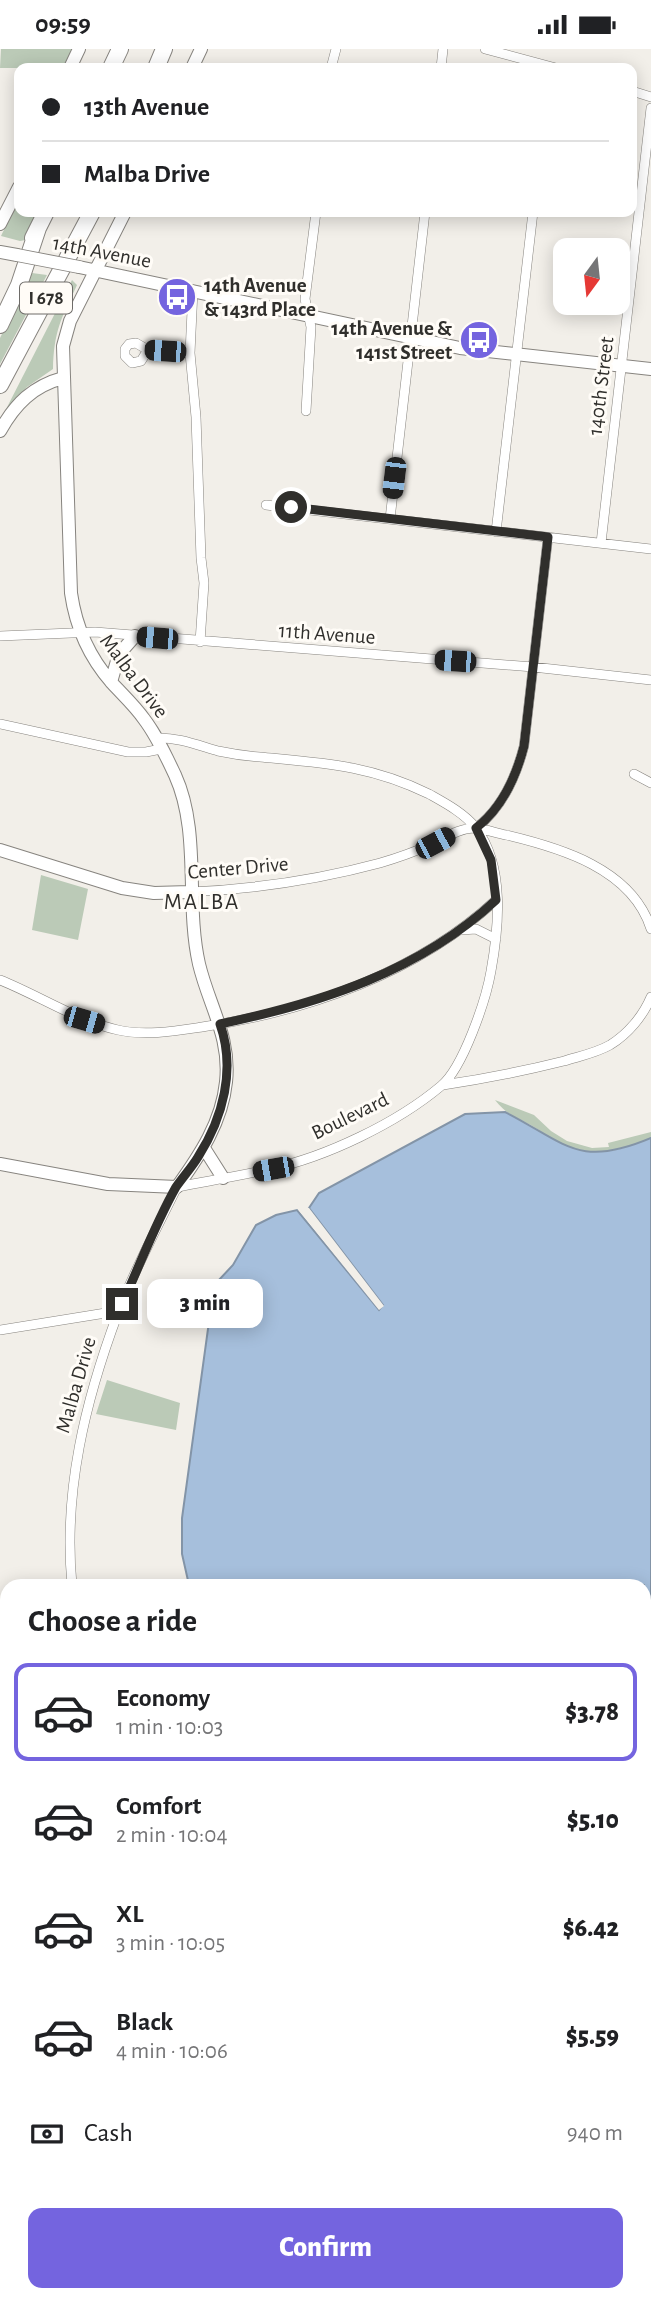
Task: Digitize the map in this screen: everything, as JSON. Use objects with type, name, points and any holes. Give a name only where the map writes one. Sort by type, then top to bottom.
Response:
[{"type":"highway","name":"I 678","points":[[0,300],[44,217]]},
{"type":"highway","name":"I 678","points":[[0,385],[89,217]]},
{"type":"highway","points":[[0,325],[19,285],[38,228]]},
{"type":"street","points":[[485,49],[534,63]]},
{"type":"street","name":"140th Street","points":[[601,543],[651,108]]},
{"type":"street","points":[[0,224],[14,197]]},
{"type":"street","name":"Malba Drive","points":[[72,1579],[69,1542],[73,1481],[92,1392],[118,1311],[177,1187],[210,1137],[224,1098],[226,1082],[227,1049],[200,968],[193,925],[190,839],[186,810],[175,777],[159,743],[144,718],[111,682],[92,656],[80,632],[73,609],[69,576],[63,346],[68,327],[122,217]]},
{"type":"street","points":[[306,411],[311,327],[305,299],[315,217]]},
{"type":"street","points":[[390,519],[424,217]]},
{"type":"street","points":[[496,531],[532,217]]},
{"type":"street","name":"14th Avenue","points":[[0,252],[193,290],[460,348],[651,369]]},
{"type":"street","points":[[193,290],[190,353],[196,417],[204,583],[200,642]]},
{"type":"street","points":[[148,350],[190,353]]},
{"type":"street","points":[[0,431],[14,409],[29,393],[63,377]]},
{"type":"street","points":[[266,505],[651,549]]},
{"type":"street","points":[[476,828],[503,798],[520,760],[526,734],[548,537]]},
{"type":"street","name":"11th Avenue","points":[[0,636],[95,632],[533,667],[651,680]]},
{"type":"street","points":[[111,682],[119,654],[135,636]]},
{"type":"street","points":[[0,724],[128,752],[146,752],[159,743],[176,739],[236,754],[371,771],[401,781],[442,801],[476,828],[548,846],[597,869],[630,891],[638,901],[651,929]]},
{"type":"street","points":[[634,774],[651,783]]},
{"type":"street","name":"Center Drive","points":[[0,850],[131,890],[190,893],[267,887],[333,875],[408,854],[461,831],[476,828]]},
{"type":"street","name":"Boulevard","points":[[0,1164],[101,1184],[177,1187],[273,1169],[329,1150],[398,1115],[443,1085],[475,1023],[490,979],[496,939],[496,900],[491,860],[476,828]]},
{"type":"street","points":[[0,980],[84,1020],[118,1030],[172,1031],[220,1024],[292,1008],[366,982],[416,958],[461,930],[496,900]]},
{"type":"street","points":[[461,930],[475,929],[496,939]]},
{"type":"street","points":[[443,1085],[521,1071],[593,1053],[625,1034],[640,1017],[651,997]]},
{"type":"street","points":[[204,1148],[223,1178]]},
{"type":"street","points":[[0,1330],[118,1311]]},
{"type":"green space","points":[[1,49],[72,49],[66,63],[14,63],[14,68],[0,68]]},
{"type":"green space","points":[[14,209],[14,217],[37,217],[26,240],[1,236]]},
{"type":"green space","points":[[32,273],[47,275],[0,364],[0,338]]},
{"type":"green space","points":[[72,280],[77,285],[59,325],[53,369],[27,387],[0,421]]},
{"type":"green space","points":[[41,875],[88,889],[78,940],[32,930]]},
{"type":"green space","points":[[495,1100],[534,1115],[567,1141],[592,1148],[609,1147],[608,1143],[651,1132],[651,1138],[616,1149],[580,1151],[557,1143],[510,1114]]},
{"type":"green space","points":[[107,1380],[180,1403],[176,1430],[96,1414]]},
{"type":"water","points":[[505,1112],[559,1142],[589,1152],[626,1147],[651,1138],[651,1579],[188,1579],[182,1554],[182,1518],[211,1307],[217,1282],[233,1265],[256,1225],[276,1215],[297,1210],[379,1310],[383,1305],[309,1208],[319,1193],[465,1114]]},
{"type":"pier","points":[[296,1207],[300,1208],[368,1291],[305,1207],[309,1208],[384,1306],[379,1310]]},
{"type":"place","name":"14th Avenue & 143rd Place","points":[[177,297]]},
{"type":"place","name":"14th Avenue & 141st Street","points":[[479,340]]},
{"type":"district","name":"MALBA","points":[[202,902]]},
{"type":"route","points":[[122,1304],[177,1187],[210,1137],[224,1098],[228,1064],[220,1024],[292,1008],[366,982],[439,945],[496,900],[491,860],[476,828],[495,810],[506,793],[524,746],[548,537],[291,507]]}]
